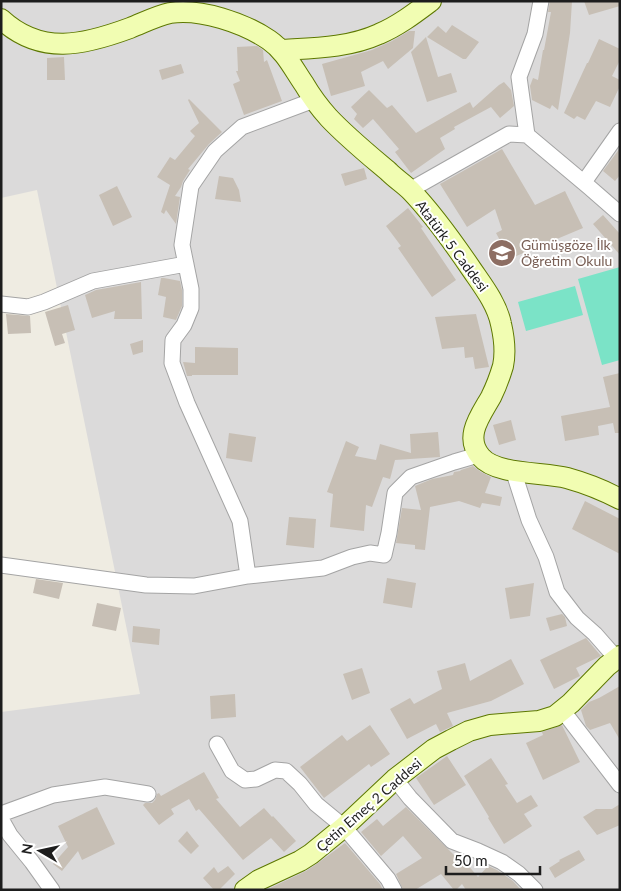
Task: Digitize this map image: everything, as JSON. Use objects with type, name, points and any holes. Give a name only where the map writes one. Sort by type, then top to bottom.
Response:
[{"type":"main road","points":[[281,50],[337,46],[367,39],[397,25],[431,1]]},
{"type":"main road","name":"Atatürk 5 Caddesi","points":[[1,19],[26,36],[55,44],[70,44],[88,42],[104,37],[168,13],[197,13],[242,26],[268,40],[281,50],[314,100],[329,118],[350,139],[410,190],[438,222],[493,302],[500,317],[504,334],[504,363],[500,377],[474,428],[474,444],[478,455]]},
{"type":"main road","points":[[478,455],[493,465],[513,470],[565,477],[620,499]]},
{"type":"main road","name":"Çetin Emeç 2 Caddesi","points":[[244,890],[259,880],[305,857],[344,828],[395,779],[434,749],[469,732],[490,726],[514,722],[539,722],[555,716],[563,711],[618,657]]},
{"type":"street","points":[[527,135],[518,77],[535,34],[541,1]]},
{"type":"street","points":[[248,576],[240,521],[187,403],[172,363],[173,340],[184,325],[191,308],[191,289],[182,245],[191,186],[215,150],[242,128],[314,100]]},
{"type":"street","points":[[584,182],[620,131]]},
{"type":"street","points":[[410,190],[509,134],[527,135],[620,214]]},
{"type":"street","points":[[1,304],[28,307],[44,302],[93,280],[186,264]]},
{"type":"street","points":[[1,565],[146,585],[194,586],[248,576],[323,568],[352,557],[370,554],[384,555],[395,493],[411,477],[478,455]]},
{"type":"street","points":[[513,470],[529,520],[546,557],[557,592],[577,618],[618,657]]},
{"type":"street","points":[[563,711],[620,785]]},
{"type":"street","points":[[217,744],[232,771],[246,780],[256,779],[275,770],[286,771],[300,784],[316,804],[344,828],[388,879],[394,890]]},
{"type":"street","points":[[395,779],[410,798],[452,841],[502,862],[519,874],[535,890]]},
{"type":"street","points":[[1,814],[53,795],[105,787],[148,794]]},
{"type":"street","points":[[1,819],[10,836],[52,890]]},
{"type":"shaded area","points":[[1,1],[620,1],[620,890],[1,890],[1,712],[140,694],[37,190],[1,198]]},
{"type":"green space","points":[[620,267],[620,360],[602,365],[578,279]]},
{"type":"green space","points":[[575,286],[583,315],[526,331],[518,302]]},
{"type":"building","points":[[550,1],[572,1],[570,33],[558,110],[552,105],[550,109],[532,100],[530,86],[533,78],[538,80],[551,12],[548,12]]},
{"type":"building","points":[[584,1],[620,1],[620,6],[589,15]]},
{"type":"building","points":[[452,25],[479,42],[466,59],[427,37],[438,26],[446,33]]},
{"type":"building","points":[[409,31],[415,31],[413,48],[388,69],[383,61],[361,72],[365,86],[331,96],[322,64],[372,50]]},
{"type":"building","points":[[426,37],[438,77],[451,73],[457,92],[427,102],[411,52]]},
{"type":"building","points":[[599,39],[620,49],[620,60],[612,76],[620,80],[620,86],[610,107],[596,101],[585,120],[577,116],[574,119],[564,113]]},
{"type":"building","points":[[257,46],[263,50],[264,62],[267,60],[282,101],[244,115],[233,84],[240,81],[236,71],[238,71],[237,47]]},
{"type":"building","points":[[64,57],[65,80],[47,80],[47,58]]},
{"type":"building","points":[[181,64],[184,73],[162,80],[159,70]]},
{"type":"building","points":[[504,82],[511,90],[514,106],[500,118],[491,107],[454,127],[455,129],[440,138],[445,149],[411,173],[395,152],[399,149],[373,119],[363,128],[354,119],[357,114],[351,107],[369,90],[387,108],[392,105],[416,133],[470,102],[473,108]]},
{"type":"building","points":[[189,99],[222,132],[188,169],[190,170],[175,196],[180,197],[176,224],[166,210],[164,214],[161,212],[170,185],[157,177],[170,157],[175,160],[195,136],[190,131],[199,123]]},
{"type":"building","points":[[620,148],[620,175],[615,181],[603,171]]},
{"type":"building","points":[[502,149],[535,205],[565,191],[583,228],[514,257],[508,244],[503,246],[496,233],[502,230],[495,209],[467,227],[440,184]]},
{"type":"building","points":[[364,168],[367,179],[345,186],[341,174]]},
{"type":"building","points":[[219,176],[233,178],[239,190],[241,202],[215,199]]},
{"type":"building","points":[[117,186],[132,217],[113,226],[99,195]]},
{"type":"building","points":[[408,208],[423,227],[421,228],[456,280],[432,297],[398,248],[401,246],[386,226]]},
{"type":"building","points":[[603,215],[620,234],[620,255],[593,224]]},
{"type":"building","points":[[161,278],[180,281],[182,306],[176,320],[163,317],[166,297],[158,295]]},
{"type":"building","points":[[141,282],[142,319],[114,319],[115,311],[92,318],[85,295],[96,290]]},
{"type":"building","points":[[68,305],[75,330],[62,334],[65,343],[55,346],[45,312]]},
{"type":"building","points":[[6,314],[30,316],[31,333],[8,334]]},
{"type":"building","points":[[476,314],[489,367],[475,369],[473,357],[465,358],[464,347],[442,349],[435,317]]},
{"type":"building","points":[[143,340],[143,352],[133,355],[130,344]]},
{"type":"building","points":[[195,347],[238,348],[238,375],[187,376],[183,362],[195,363]]},
{"type":"building","points":[[620,373],[620,433],[615,433],[613,423],[598,426],[599,435],[565,441],[561,416],[610,407],[603,377]]},
{"type":"building","points":[[511,420],[516,440],[499,445],[493,425]]},
{"type":"building","points":[[438,432],[440,457],[395,460],[390,479],[383,477],[372,507],[366,505],[364,531],[330,527],[333,494],[327,492],[346,441],[359,447],[355,456],[376,460],[380,444],[411,453],[410,434]]},
{"type":"building","points":[[229,433],[256,437],[252,462],[226,458]]},
{"type":"building","points":[[473,466],[491,477],[485,493],[502,497],[500,506],[482,503],[480,508],[459,501],[430,507],[425,550],[415,549],[415,545],[396,543],[402,508],[421,510],[415,486],[432,479],[453,475],[454,472]]},
{"type":"building","points":[[585,501],[620,519],[620,554],[572,529]]},
{"type":"building","points":[[289,517],[316,519],[314,548],[286,545]]},
{"type":"building","points":[[387,578],[416,583],[412,608],[383,603]]},
{"type":"building","points":[[36,579],[63,583],[59,599],[33,593]]},
{"type":"building","points":[[534,583],[530,616],[510,619],[505,588]]},
{"type":"building","points":[[97,603],[121,608],[116,631],[92,626]]},
{"type":"building","points":[[562,614],[565,617],[567,626],[550,631],[546,618]]},
{"type":"building","points":[[133,626],[160,629],[159,645],[132,642]]},
{"type":"building","points":[[586,638],[601,656],[576,668],[580,676],[554,689],[540,660]]},
{"type":"building","points":[[511,659],[524,684],[491,701],[447,713],[453,726],[440,732],[436,724],[407,739],[390,709],[410,698],[414,704],[442,689],[437,671],[465,663],[470,681]]},
{"type":"building","points":[[362,668],[370,693],[352,700],[343,674]]},
{"type":"building","points":[[620,686],[620,740],[610,723],[590,730],[586,726],[581,710],[589,702]]},
{"type":"building","points":[[235,694],[236,717],[211,719],[210,696]]},
{"type":"building","points":[[370,725],[390,754],[371,767],[369,764],[324,798],[300,767],[342,735],[347,741]]},
{"type":"building","points":[[562,725],[580,762],[543,780],[526,743],[543,735],[542,732]]},
{"type":"building","points":[[447,756],[466,785],[434,805],[416,778]]},
{"type":"building","points":[[491,758],[508,784],[505,785],[517,803],[531,795],[538,806],[524,814],[532,826],[504,844],[464,776]]},
{"type":"building","points":[[204,772],[219,798],[216,799],[240,827],[264,808],[296,841],[284,852],[271,838],[243,860],[199,809],[196,811],[189,799],[171,809],[174,814],[159,825],[143,805],[145,803],[152,803],[157,794],[159,793],[161,796]]},
{"type":"building","points":[[620,804],[620,825],[597,835],[583,817],[596,809],[612,809]]},
{"type":"building","points":[[97,807],[115,844],[82,860],[78,851],[62,871],[53,864],[68,847],[58,826]]},
{"type":"building","points":[[406,807],[458,859],[461,857],[478,877],[488,866],[513,881],[521,890],[466,890],[462,884],[454,890],[441,874],[415,890],[403,890],[396,874],[422,858],[403,836],[381,856],[361,832],[377,819],[383,826]]},
{"type":"building","points":[[187,831],[199,846],[191,854],[178,841]]},
{"type":"building","points":[[345,843],[383,890],[266,890],[306,871]]},
{"type":"building","points":[[579,850],[585,860],[555,878],[549,868],[559,860]]},
{"type":"building","points":[[228,866],[235,874],[219,890],[214,890],[203,878],[214,867],[218,873]]},
{"type":"place","name":"Gümüşgöze İlk Öğretim Okulu","points":[[502,253]]}]
